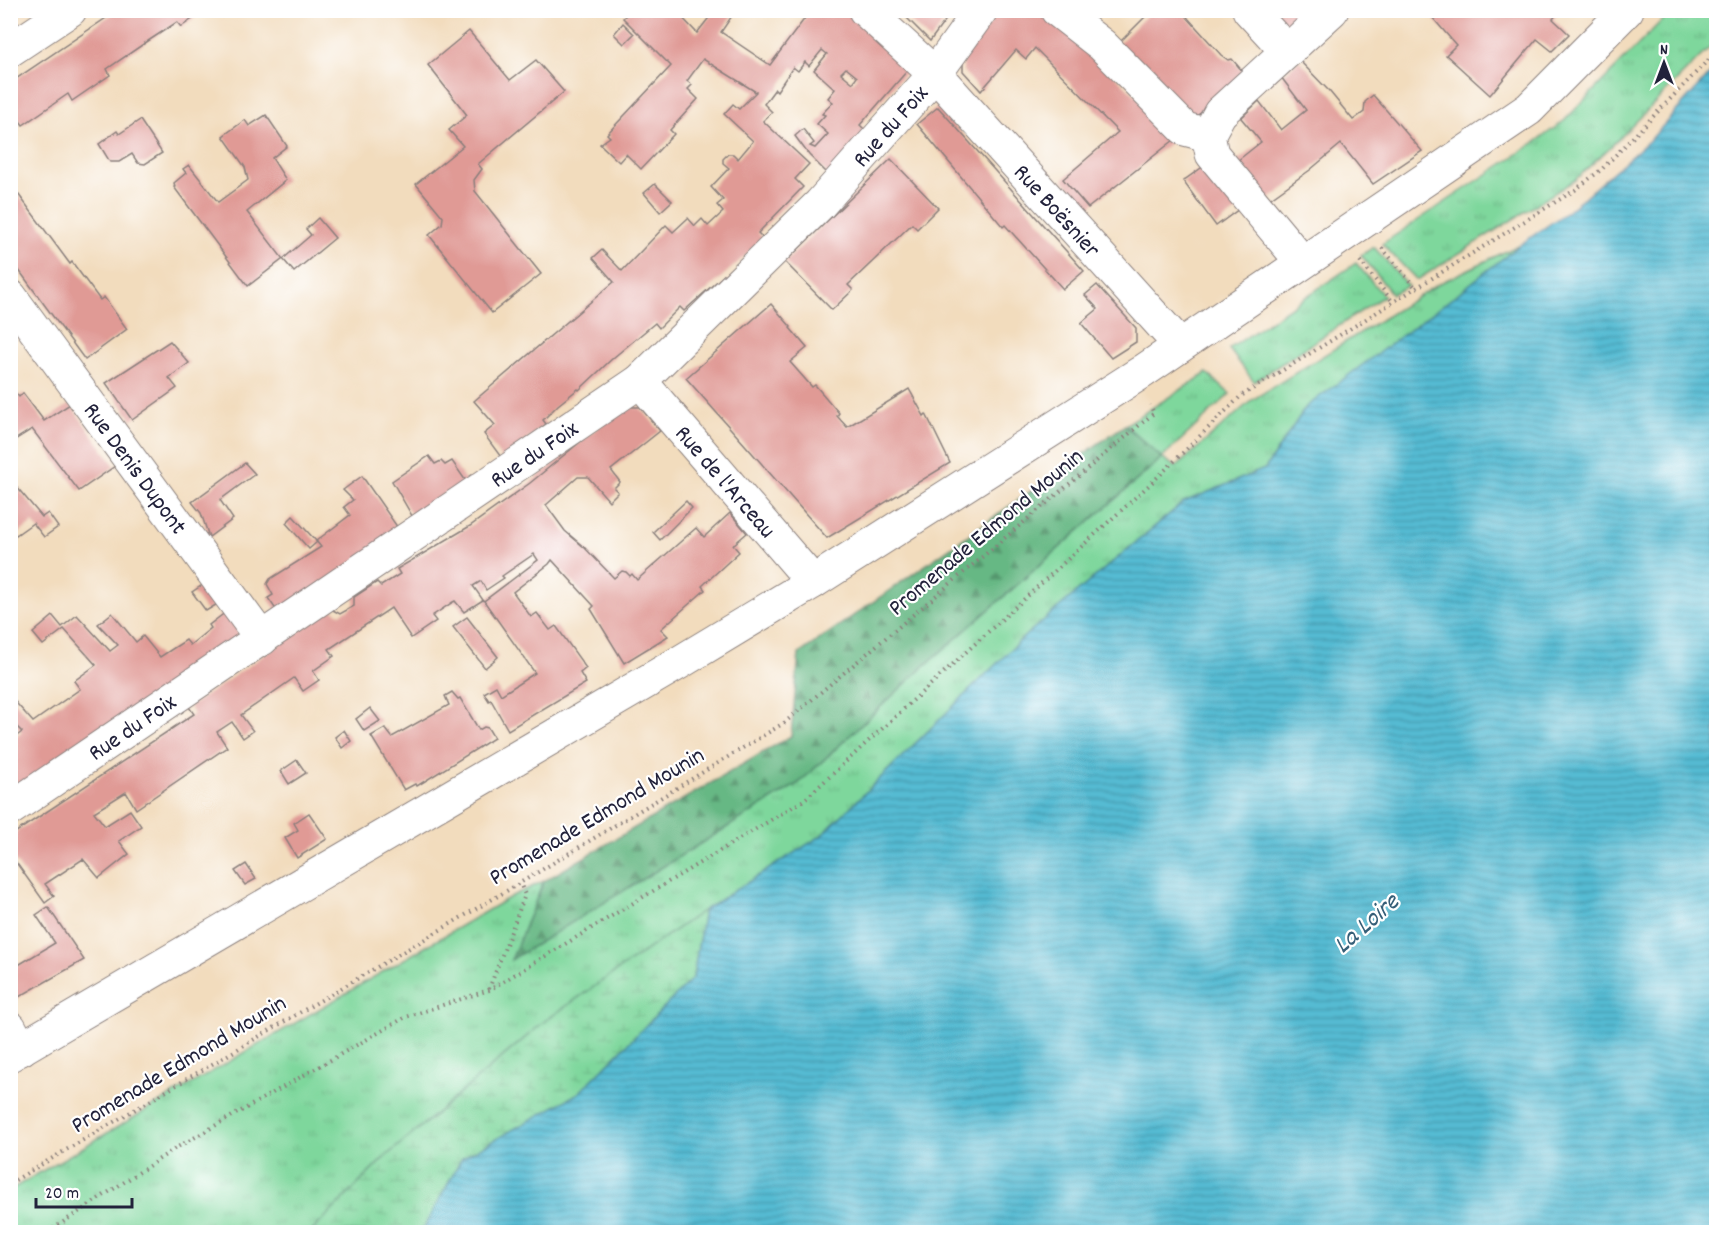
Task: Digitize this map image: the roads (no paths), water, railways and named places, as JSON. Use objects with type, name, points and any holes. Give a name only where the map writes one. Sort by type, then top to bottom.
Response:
[{"type":"street","points":[[10,50],[70,10]]},
{"type":"street","name":"Rue Boësnier","points":[[865,10],[935,74],[1180,345]]},
{"type":"street","points":[[1057,10],[1102,45],[1185,129],[1208,135]]},
{"type":"street","points":[[1249,10],[1287,51]]},
{"type":"street","points":[[1302,262],[1212,154],[1208,135],[1220,113],[1332,10]]},
{"type":"street","points":[[14,1044],[682,662],[813,582],[1180,345],[1529,109],[1627,10]]},
{"type":"street","name":"Rue du Foix","points":[[10,809],[640,381],[820,204],[935,74],[976,12]]},
{"type":"street","name":"Rue Denis Dupont","points":[[10,296],[262,639]]},
{"type":"street","name":"Rue de l'Arceau","points":[[640,381],[813,582]]},
{"type":"water","name":"La Loire","points":[[1716,67],[1716,1232],[422,1232],[462,1158],[579,1093],[693,978],[704,910],[821,836],[1026,635],[1184,502],[1265,469],[1306,407],[1521,244],[1567,212],[1652,138]]}]
